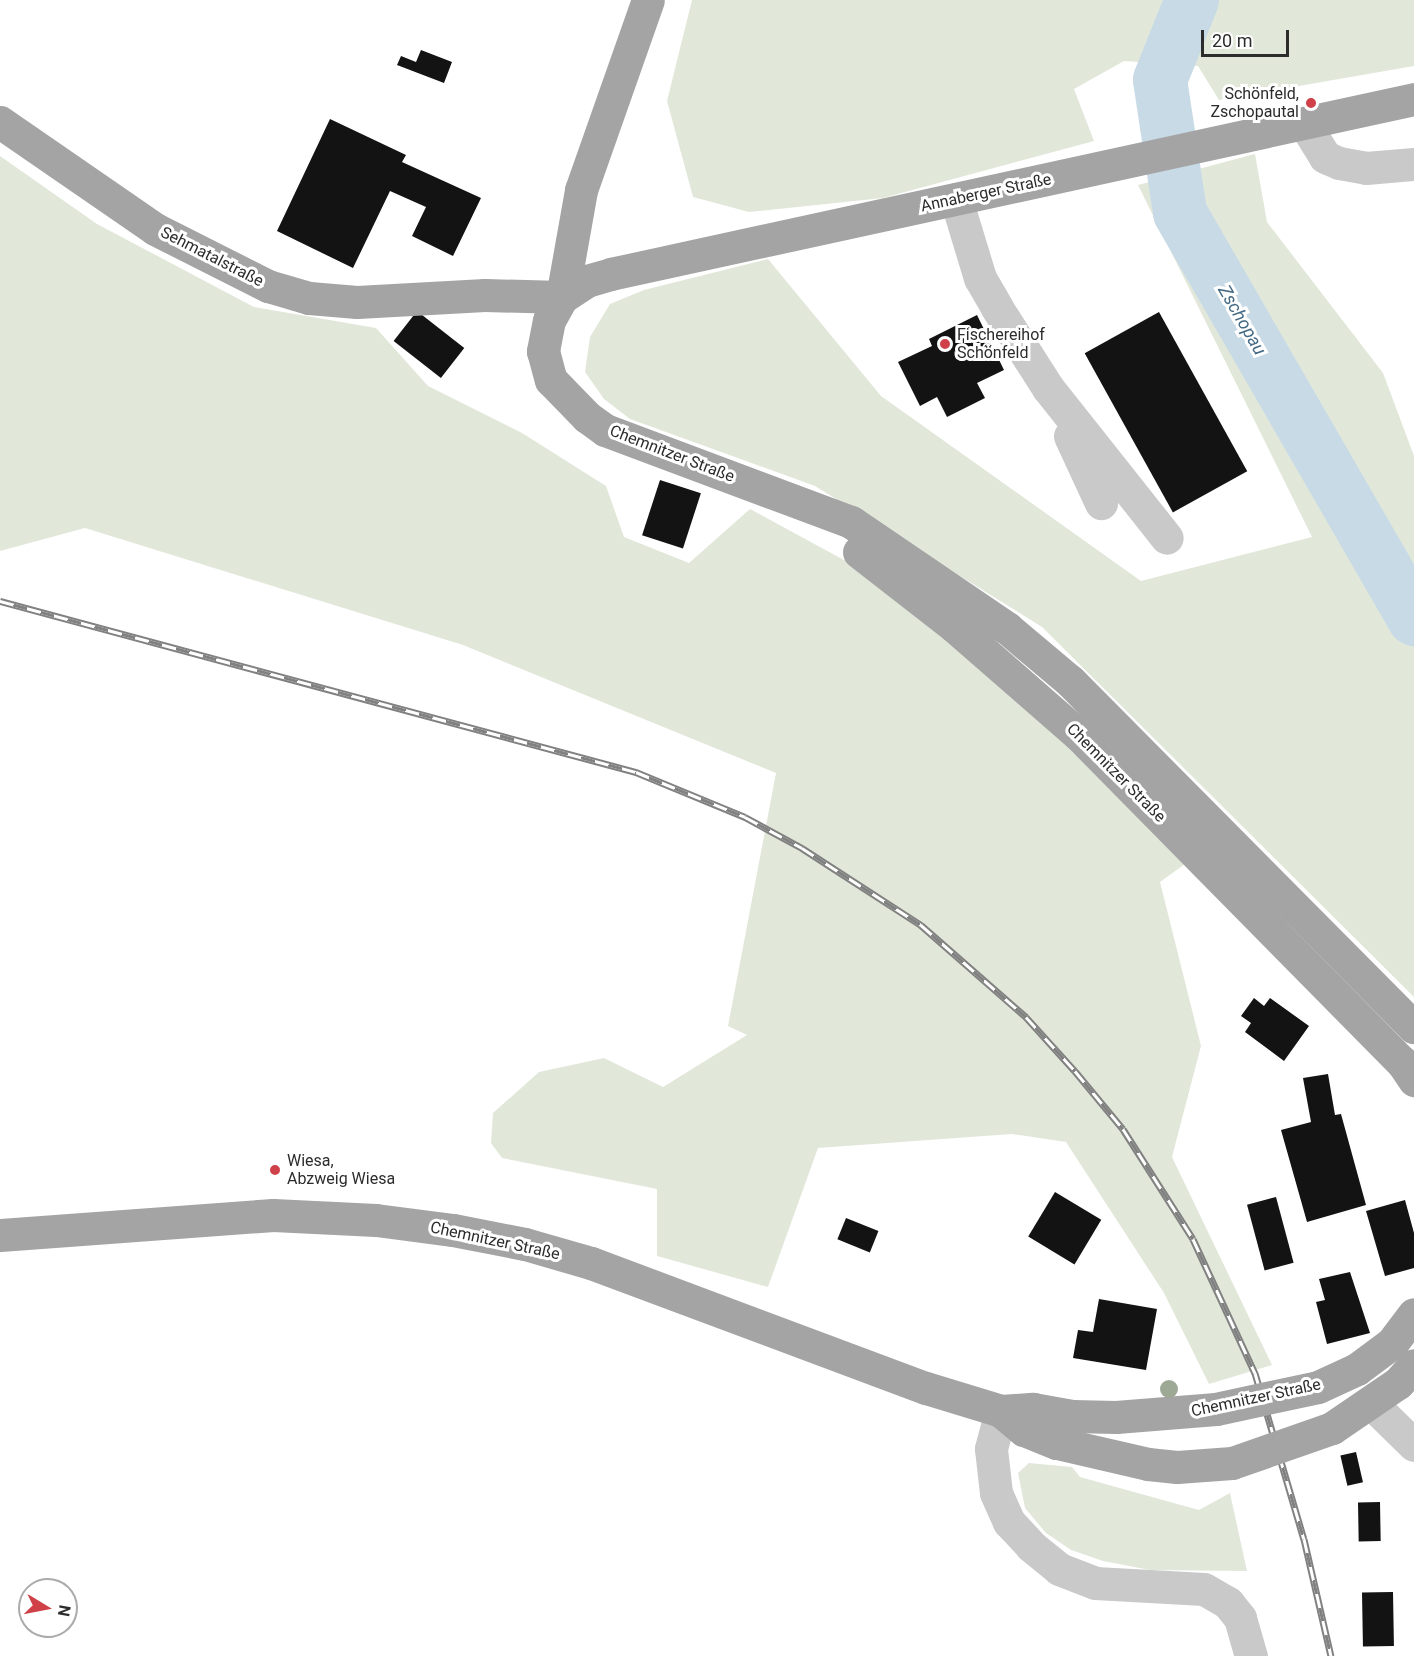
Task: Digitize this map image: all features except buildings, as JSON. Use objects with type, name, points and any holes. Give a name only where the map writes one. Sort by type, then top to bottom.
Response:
[{"type":"main road","name":"Chemnitzer Straße","points":[[648,0],[581,190],[562,297],[544,337],[546,367],[551,380],[587,417],[629,440],[851,522],[1007,628],[1070,681],[1414,1026]]},
{"type":"main road","name":"Annaberger Straße","points":[[562,297],[587,281],[611,274],[1414,99]]},
{"type":"main road","name":"Sehmatalstraße","points":[[0,122],[155,229],[268,286],[309,298],[357,302],[485,295],[562,297]]},
{"type":"main road","name":"Chemnitzer Straße","points":[[788,499],[954,626],[1078,734],[1393,1053],[1414,1080]]},
{"type":"main road","name":"Chemnitzer Straße","points":[[0,1235],[273,1215],[376,1220],[453,1230],[525,1244],[591,1263],[926,1388],[1001,1411],[1033,1409],[1072,1416],[1116,1417],[1216,1409],[1318,1387],[1340,1380],[1366,1363],[1392,1343],[1414,1314]]},
{"type":"main road","name":"Chemnitzer Straße","points":[[1001,1411],[1024,1430],[1057,1443],[1138,1462],[1177,1467],[1232,1463],[1332,1428],[1371,1403],[1414,1365]]},
{"type":"street","points":[[1304,123],[1325,157],[1339,163],[1366,168],[1414,164]]},
{"type":"street","points":[[956,199],[980,278],[1048,388],[1167,538]]},
{"type":"street","points":[[1048,388],[1101,503]]},
{"type":"street","points":[[1371,1403],[1414,1445]]},
{"type":"street","points":[[1001,1411],[991,1449],[996,1493],[1009,1522],[1030,1546],[1059,1569],[1095,1582],[1204,1589],[1228,1604],[1240,1618],[1251,1656]]},
{"type":"shaded area","points":[[692,0],[1414,0],[1414,66],[1219,100],[1198,66],[1124,61],[1074,89],[1094,141],[883,198],[749,212],[693,197],[667,101]]},
{"type":"shaded area","points":[[1255,154],[1267,222],[1383,373],[1414,456],[1414,997],[1042,627],[815,486],[630,419],[604,399],[585,372],[590,337],[610,304],[644,290],[768,259],[881,396],[1141,581],[1312,537],[1138,185]]},
{"type":"shaded area","points":[[0,156],[97,224],[254,307],[376,328],[428,386],[522,433],[606,486],[624,537],[689,563],[750,509],[890,585],[992,666],[1185,864],[1160,882],[1201,1046],[1172,1157],[1272,1365],[1209,1384],[1164,1293],[1066,1142],[1012,1134],[818,1148],[768,1287],[657,1256],[657,1189],[502,1158],[491,1143],[493,1113],[539,1072],[604,1058],[663,1087],[747,1035],[728,1026],[776,773],[463,645],[85,528],[0,551]]},
{"type":"shaded area","points":[[1029,1463],[1072,1467],[1080,1477],[1199,1510],[1230,1493],[1247,1571],[1150,1570],[1103,1561],[1071,1550],[1046,1533],[1025,1508],[1018,1473]]},
{"type":"waterway","name":"Zschopau","points":[[1192,0],[1160,80],[1180,213],[1414,619]]},
{"type":"railway","points":[[0,601],[636,772],[745,817],[802,848],[921,925],[1026,1017],[1075,1071],[1123,1129],[1193,1239],[1255,1373],[1304,1539],[1331,1656]]},
{"type":"place","name":"Schönfeld, Zschopautal","points":[[1311,103]]},
{"type":"place","name":"Fischereihof Schönfeld","points":[[945,344]]},
{"type":"place","name":"Wiesa, Abzweig Wiesa","points":[[275,1170]]}]
